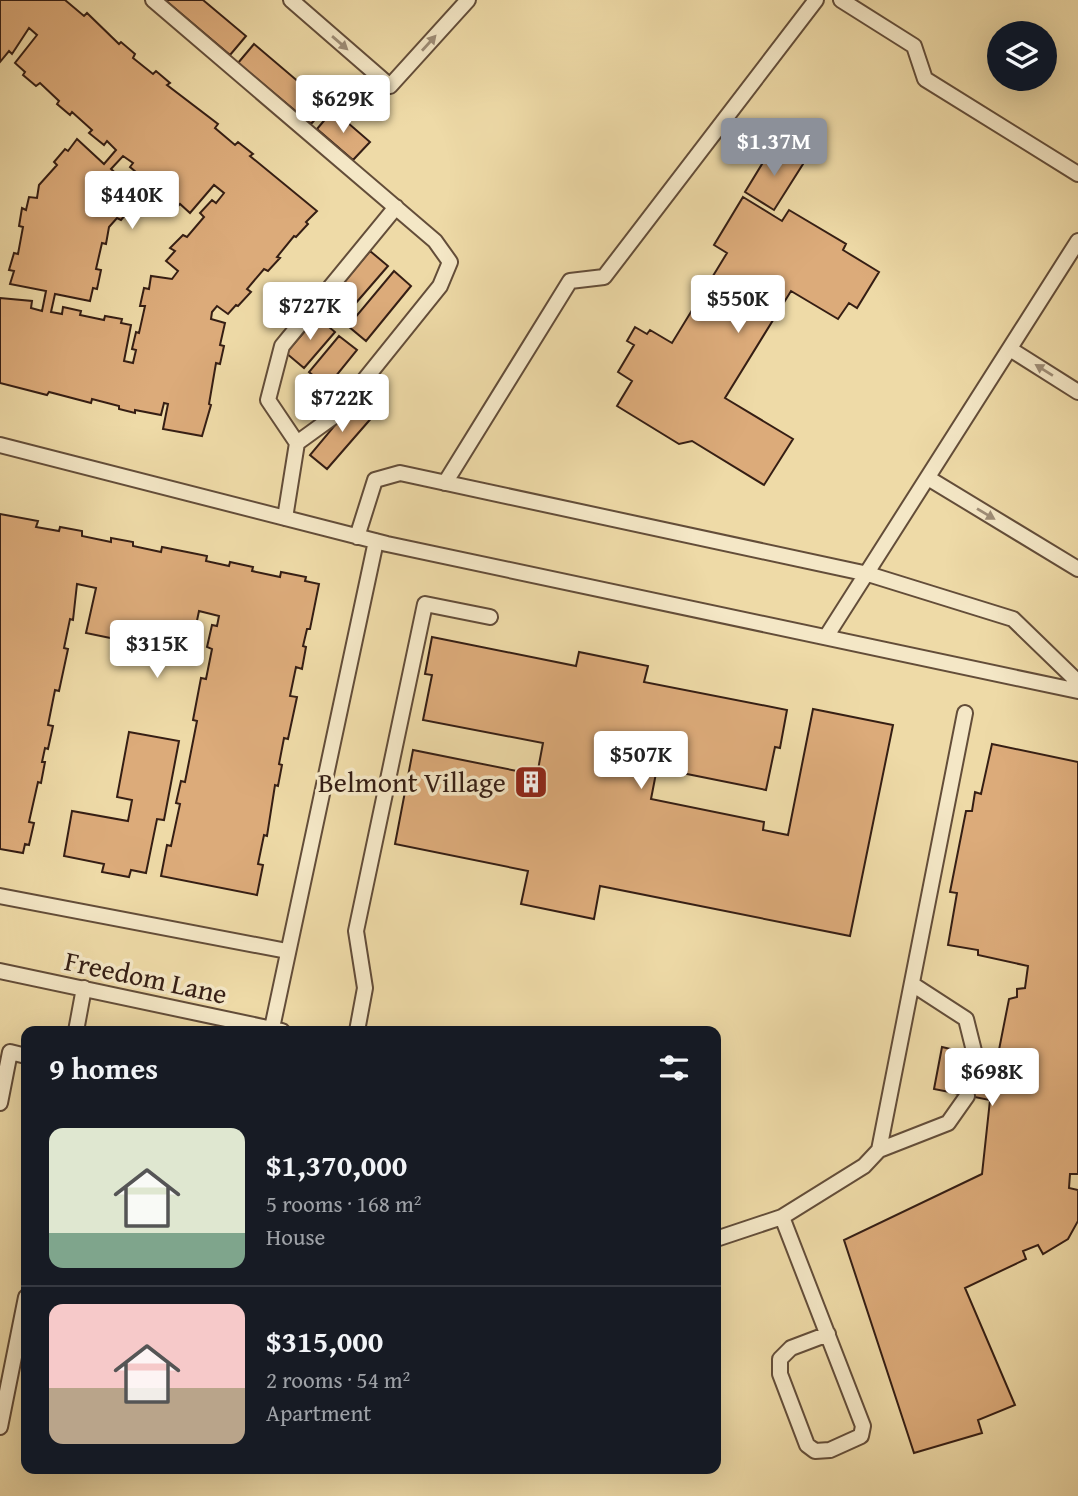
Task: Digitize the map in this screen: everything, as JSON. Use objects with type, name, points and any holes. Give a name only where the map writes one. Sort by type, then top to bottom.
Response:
[{"type":"lane","points":[[153,0],[396,206],[435,241],[450,262],[440,286],[337,414],[297,443]]},
{"type":"lane","points":[[291,0],[390,86],[468,0]]},
{"type":"lane","points":[[445,483],[570,281],[604,277],[816,0]]},
{"type":"lane","points":[[841,0],[914,47],[925,79],[1078,174]]},
{"type":"lane","points":[[285,518],[297,443],[268,400],[282,346],[396,206]]},
{"type":"lane","points":[[826,637],[1078,241]]},
{"type":"lane","points":[[1010,349],[1078,391]]},
{"type":"lane","points":[[0,444],[357,537],[1078,691]]},
{"type":"lane","points":[[357,537],[375,481],[400,473],[868,574],[1013,619],[1078,682]]},
{"type":"lane","points":[[928,478],[1078,569]]},
{"type":"lane","points":[[278,1026],[287,951],[376,541]]},
{"type":"lane","points":[[359,1026],[365,989],[356,931],[425,604],[489,617]]},
{"type":"lane","points":[[879,1150],[965,713]]},
{"type":"lane","points":[[0,896],[287,951]]},
{"type":"lane","name":"Freedom Lane","points":[[0,971],[258,1026]]},
{"type":"lane","points":[[912,984],[966,1019],[975,1055]]},
{"type":"lane","points":[[77,1026],[83,989]]},
{"type":"lane","points":[[0,1103],[10,1052],[21,1055]]},
{"type":"lane","points":[[721,1236],[782,1217],[864,1166],[879,1150],[948,1123],[967,1096]]},
{"type":"lane","points":[[782,1217],[828,1334],[863,1426],[860,1436],[848,1444],[816,1451],[807,1445],[780,1374],[780,1359],[791,1348],[828,1334]]},
{"type":"lane","points":[[0,1427],[7,1364],[21,1315]]},
{"type":"building","points":[[0,0],[65,0],[84,16],[87,13],[119,44],[121,42],[135,54],[133,58],[153,74],[156,71],[170,83],[167,85],[218,124],[215,128],[235,145],[238,142],[253,154],[250,156],[317,211],[277,257],[280,258],[268,271],[264,269],[247,289],[251,292],[238,306],[228,314],[217,306],[212,312],[211,319],[225,323],[220,345],[224,346],[220,364],[216,363],[209,404],[211,405],[202,436],[163,429],[168,404],[164,403],[161,415],[135,410],[135,413],[92,399],[91,403],[0,383],[0,298],[32,301],[31,308],[42,311],[46,291],[10,284],[14,271],[9,270],[14,253],[18,254],[23,227],[19,226],[22,208],[26,210],[29,197],[37,198],[39,185],[57,165],[54,162],[65,149],[68,151],[77,139],[104,164],[116,150],[107,141],[104,145],[89,133],[92,130],[72,112],[70,115],[57,104],[59,101],[40,83],[36,86],[23,75],[25,72],[15,63],[37,35],[29,28],[12,54],[9,51],[0,62]],"holes":[[[123,156],[133,163],[130,167],[143,178],[146,175],[177,207],[180,204],[190,213],[214,185],[224,193],[216,203],[212,200],[200,213],[204,217],[187,237],[183,235],[170,248],[175,251],[166,261],[178,271],[172,279],[151,276],[149,289],[144,288],[140,306],[145,306],[132,349],[136,350],[133,363],[124,361],[131,325],[121,323],[122,319],[105,316],[104,320],[80,315],[81,311],[63,307],[62,314],[51,312],[55,294],[90,301],[93,288],[97,289],[101,270],[96,269],[102,243],[106,244],[109,227],[117,218],[121,220],[133,206],[129,203],[138,193],[111,169]]]},
{"type":"building","points":[[165,0],[203,0],[246,36],[230,55]]},
{"type":"building","points":[[254,44],[327,106],[311,124],[238,63]]},
{"type":"building","points":[[333,110],[370,142],[353,160],[317,129]]},
{"type":"building","points":[[773,146],[803,164],[774,210],[745,192]]},
{"type":"building","points":[[743,197],[782,221],[789,210],[846,244],[843,250],[879,272],[857,308],[849,303],[838,319],[791,291],[725,398],[793,439],[764,485],[692,441],[679,444],[617,406],[632,381],[618,372],[634,345],[627,341],[635,327],[647,334],[650,330],[672,343],[727,253],[714,245]]},
{"type":"building","points":[[370,251],[388,266],[342,319],[325,305]]},
{"type":"building","points":[[394,271],[411,286],[366,341],[348,326]]},
{"type":"building","points":[[317,317],[335,332],[304,368],[286,353]]},
{"type":"building","points":[[339,336],[357,350],[327,387],[309,372]]},
{"type":"building","points":[[356,400],[374,415],[327,469],[310,455]]},
{"type":"building","points":[[0,514],[38,521],[36,527],[59,531],[60,527],[82,531],[82,536],[111,542],[111,538],[133,542],[133,546],[161,552],[162,547],[207,556],[206,561],[229,566],[230,562],[253,567],[252,571],[280,577],[281,572],[306,577],[305,581],[319,584],[310,629],[307,629],[303,646],[306,647],[302,669],[296,667],[290,696],[297,697],[288,739],[284,738],[278,786],[275,785],[267,836],[264,835],[258,864],[263,865],[257,895],[161,876],[167,845],[171,846],[180,804],[176,803],[181,781],[185,782],[197,721],[193,720],[201,678],[206,679],[212,649],[207,647],[212,625],[217,626],[219,616],[199,611],[190,654],[158,648],[159,641],[126,634],[125,641],[86,633],[96,588],[77,584],[73,620],[70,619],[64,648],[68,649],[59,691],[55,690],[48,725],[53,726],[48,749],[45,748],[41,783],[38,782],[29,822],[34,823],[29,845],[25,844],[23,853],[0,849]]},
{"type":"building","name":"Belmont Village","points":[[432,637],[576,666],[579,652],[648,666],[644,682],[787,710],[780,748],[775,747],[766,790],[657,768],[651,799],[764,822],[763,830],[788,835],[813,709],[893,725],[850,936],[600,886],[594,919],[521,904],[528,871],[395,844],[413,750],[537,775],[543,743],[423,720],[432,675],[425,674]]},
{"type":"building","points":[[129,732],[179,741],[164,820],[157,819],[146,873],[131,870],[129,877],[102,872],[104,864],[64,856],[72,811],[128,821],[132,800],[117,797]]},
{"type":"building","points":[[992,744],[1078,762],[1078,1174],[1070,1174],[1069,1188],[1078,1190],[1078,1221],[1068,1239],[1043,1254],[1038,1245],[1023,1251],[1026,1259],[965,1288],[1015,1405],[978,1420],[982,1433],[914,1453],[844,1240],[982,1174],[990,1100],[934,1089],[942,1047],[997,1060],[1009,999],[1017,997],[1017,989],[1025,988],[1028,966],[978,955],[978,950],[948,945],[957,893],[950,892],[966,811],[972,811],[975,792],[981,794]]},
{"type":"place","name":"Belmont Village","points":[[531,782]]}]
